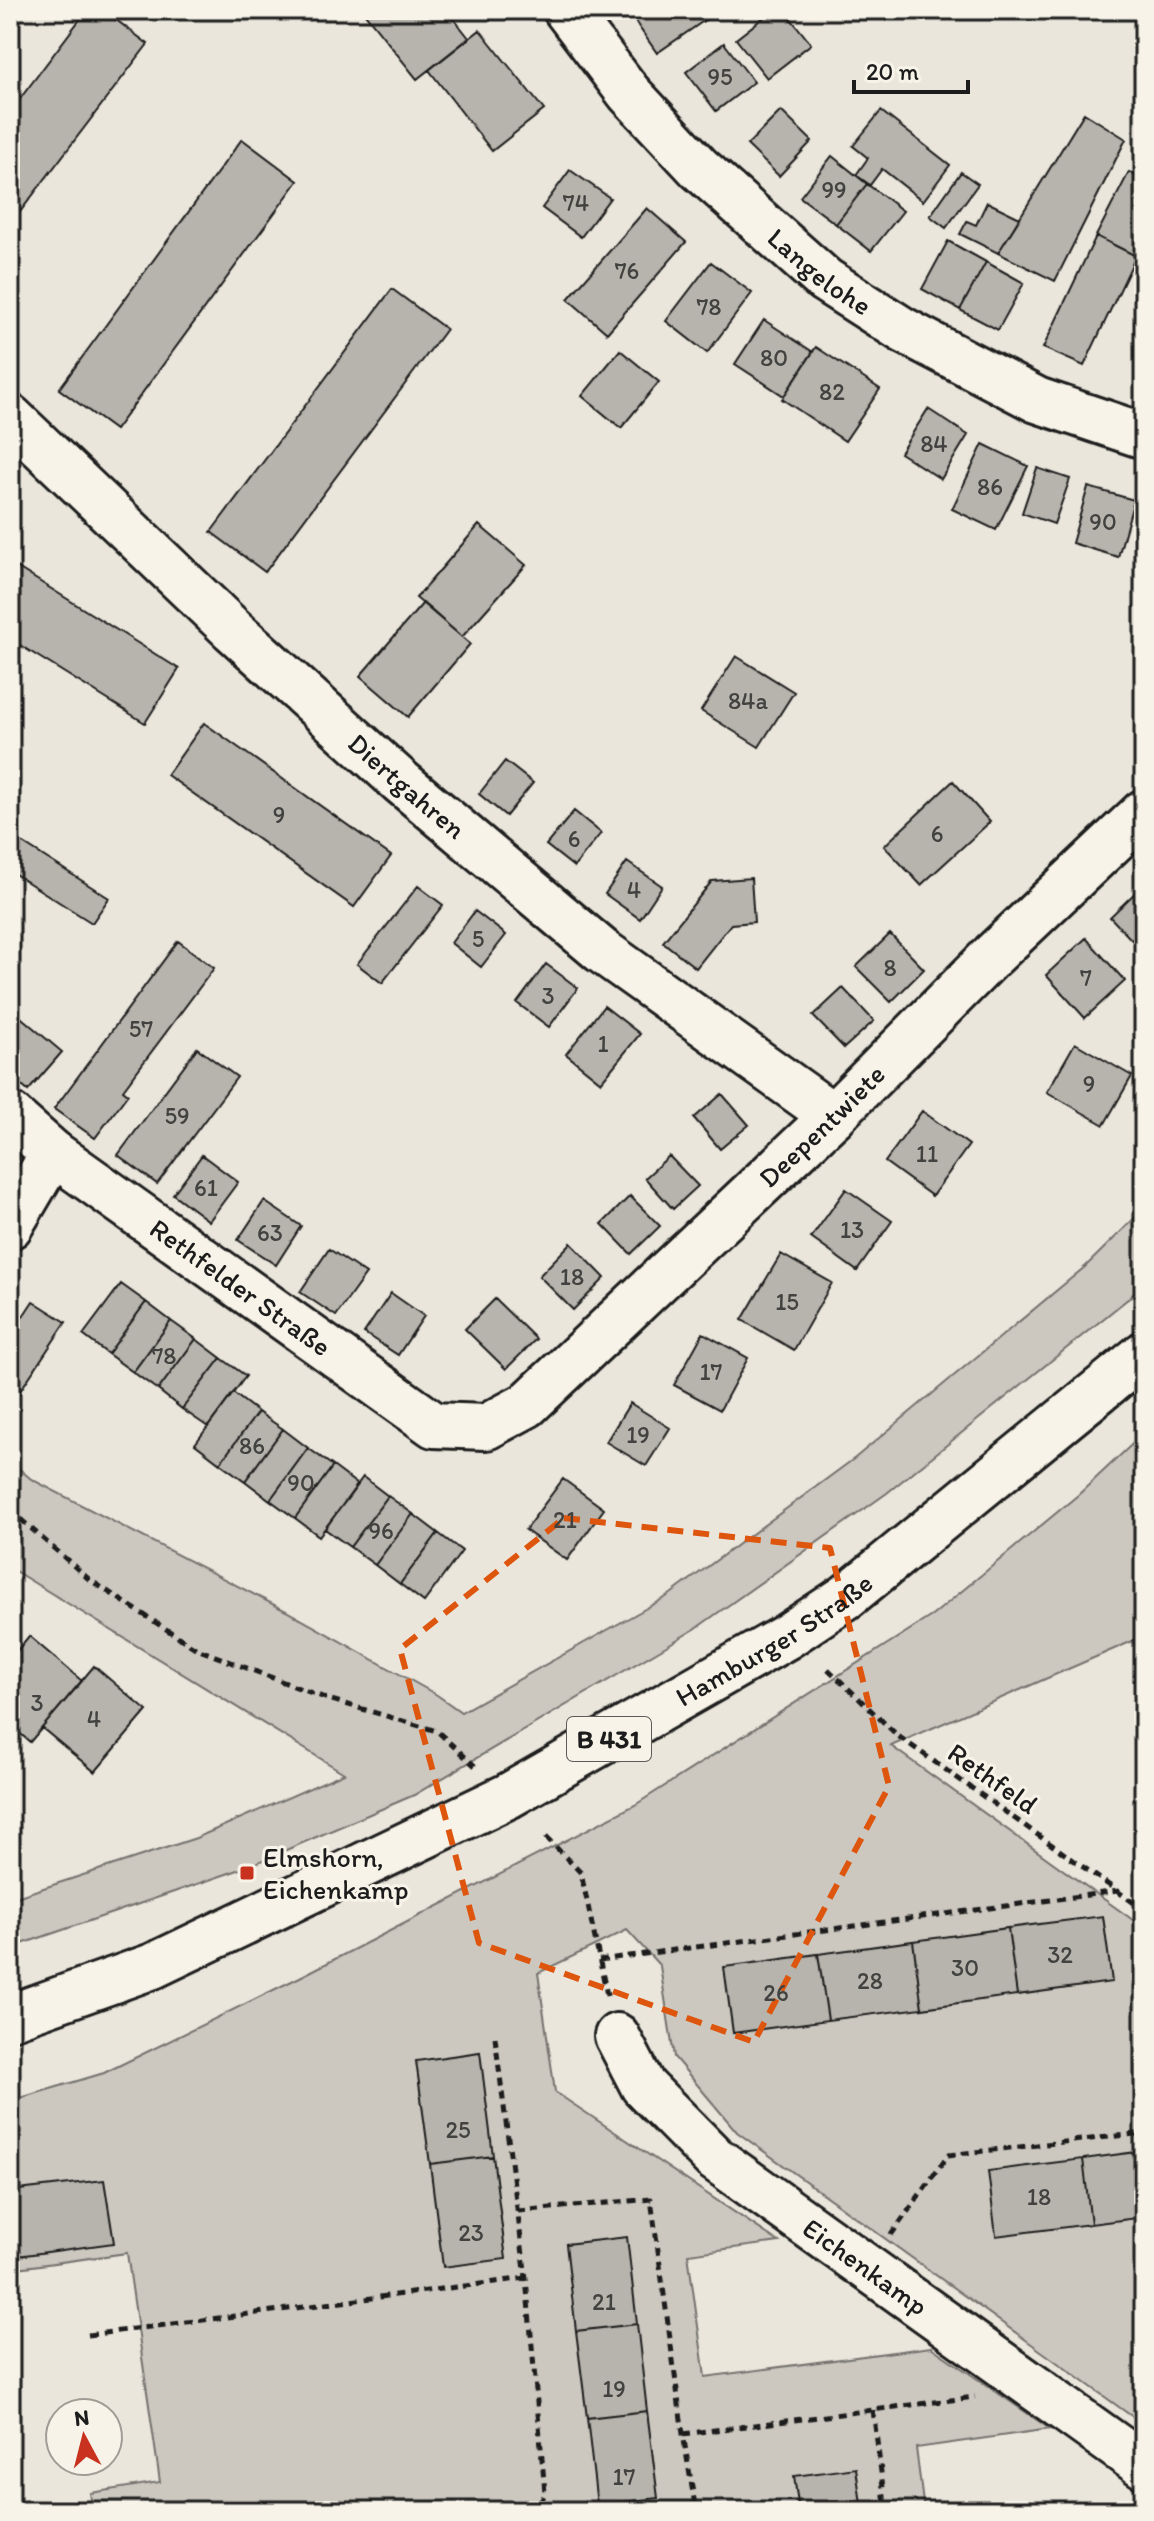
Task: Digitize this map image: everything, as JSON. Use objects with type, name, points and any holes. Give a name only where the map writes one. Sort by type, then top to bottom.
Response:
[{"type":"street","name":"Langelohe","points":[[566,10],[629,93],[699,168],[825,280],[916,337],[1037,400],[1144,436]]},
{"type":"street","name":"Diertgahren","points":[[10,417],[233,630],[400,781],[602,951],[833,1116]]},
{"type":"street","name":"Deepentwiete","points":[[486,1427],[527,1405],[833,1116],[993,955],[1144,812]]},
{"type":"street","name":"Rethfelder Straße","points":[[10,1115],[53,1153],[434,1425],[486,1427]]},
{"type":"street","points":[[10,1226],[53,1153]]},
{"type":"street","name":"Hamburger Straße","points":[[10,2017],[153,1966],[508,1796],[786,1637],[846,1597],[1144,1354]]},
{"type":"street","name":"Eichenkamp","points":[[617,2036],[643,2086],[714,2158],[1144,2466]]},
{"type":"path","points":[[10,1510],[90,1580],[197,1649],[325,1698],[437,1731],[479,1770]]},
{"type":"path","name":"Rethfeld","points":[[828,1669],[898,1736],[1144,1910]]},
{"type":"path","points":[[546,1837],[581,1873],[599,1960],[1118,1891]]},
{"type":"path","points":[[495,2037],[526,2278],[545,2493],[537,2511]]},
{"type":"path","points":[[868,2269],[948,2155],[1144,2133]]},
{"type":"path","points":[[518,2211],[651,2199],[696,2511]]},
{"type":"path","points":[[88,2335],[526,2278]]},
{"type":"path","points":[[683,2434],[1035,2389]]},
{"type":"path","points":[[873,2410],[886,2511]]},
{"type":"highlighted area","points":[[564,1518],[830,1548],[889,1786],[754,2042],[479,1943],[400,1649]]},
{"type":"shaded area","points":[[1144,1209],[1144,1282],[1129,1298],[887,1493],[695,1629],[414,1795],[244,1868],[10,1948],[10,1899],[196,1838],[344,1773],[10,1568],[10,1461],[31,1479],[286,1611],[437,1695],[461,1712],[668,1596],[855,1458],[1086,1266]]},
{"type":"shaded area","points":[[1144,1433],[1144,1636],[891,1746],[1144,1928],[1144,2425],[737,2132],[674,2057],[660,1966],[627,1930],[538,1973],[555,2092],[779,2242],[688,2254],[705,2377],[931,2347],[1050,2429],[916,2448],[924,2511],[93,2511],[90,2493],[160,2482],[127,2253],[10,2269],[10,2101],[104,2073],[300,1977],[635,1805],[933,1615],[1078,1495]]},
{"type":"building","points":[[87,10],[103,10],[148,44],[10,225],[10,112]]},
{"type":"building","points":[[362,10],[447,10],[469,38],[417,79]]},
{"type":"building","points":[[648,10],[718,11],[657,53],[634,20]]},
{"type":"building","points":[[773,10],[784,10],[811,44],[767,78],[736,39]]},
{"type":"building","points":[[480,30],[544,110],[492,151],[429,70]]},
{"type":"building","points":[[724,43],[754,82],[716,111],[686,72]]},
{"type":"building","points":[[781,111],[812,141],[779,176],[747,145]]},
{"type":"building","points":[[881,111],[950,165],[923,201],[882,169],[870,185],[856,175],[868,158],[853,146]]},
{"type":"building","points":[[1084,113],[1126,139],[1055,281],[998,253]]},
{"type":"building","points":[[242,139],[298,181],[115,430],[59,389]]},
{"type":"building","points":[[832,156],[867,184],[836,224],[800,197]]},
{"type":"building","points":[[570,170],[610,198],[581,237],[542,208]]},
{"type":"building","points":[[961,172],[978,184],[946,228],[930,216]]},
{"type":"building","points":[[1129,172],[1144,180],[1144,241],[1136,256],[1096,236]]},
{"type":"building","points":[[867,184],[903,211],[871,251],[836,224]]},
{"type":"building","points":[[987,202],[1020,218],[998,253],[960,234],[967,221],[976,225]]},
{"type":"building","points":[[647,208],[686,242],[607,333],[568,299]]},
{"type":"building","points":[[1096,236],[1136,256],[1084,366],[1043,348]]},
{"type":"building","points":[[948,241],[986,262],[960,310],[922,289]]},
{"type":"building","points":[[711,262],[752,293],[707,353],[666,321]]},
{"type":"building","points":[[986,262],[1024,283],[998,330],[960,310]]},
{"type":"building","points":[[392,289],[446,329],[265,572],[211,532]]},
{"type":"building","points":[[764,320],[813,352],[784,396],[735,364]]},
{"type":"building","points":[[816,347],[880,389],[845,441],[782,399]]},
{"type":"building","points":[[620,350],[659,382],[621,428],[582,396]]},
{"type":"building","points":[[928,409],[968,435],[941,479],[900,453]]},
{"type":"building","points":[[983,444],[1028,466],[996,530],[952,509]]},
{"type":"building","points":[[1037,468],[1070,479],[1054,524],[1022,513]]},
{"type":"building","points":[[1088,487],[1134,500],[1118,557],[1072,543]]},
{"type":"building","points":[[479,525],[526,565],[462,637],[416,598]]},
{"type":"building","points":[[10,563],[179,669],[145,723],[10,639]]},
{"type":"building","points":[[423,603],[470,644],[408,717],[360,676]]},
{"type":"building","points":[[736,656],[794,692],[759,747],[701,711]]},
{"type":"building","points":[[204,723],[391,856],[354,907],[167,775]]},
{"type":"building","points":[[505,761],[533,783],[506,816],[479,794]]},
{"type":"building","points":[[953,781],[990,822],[921,885],[884,846]]},
{"type":"building","points":[[574,811],[601,833],[574,867],[546,845]]},
{"type":"building","points":[[10,835],[109,898],[92,923],[10,871]]},
{"type":"building","points":[[627,862],[662,886],[640,919],[605,894]]},
{"type":"building","points":[[751,878],[754,922],[731,924],[696,968],[663,942],[712,881]]},
{"type":"building","points":[[1144,884],[1144,953],[1110,917]]},
{"type":"building","points":[[418,886],[443,905],[382,983],[357,964]]},
{"type":"building","points":[[475,911],[506,935],[481,967],[451,943]]},
{"type":"building","points":[[890,934],[924,969],[891,1002],[856,967]]},
{"type":"building","points":[[1086,938],[1125,981],[1085,1018],[1046,975]]},
{"type":"building","points":[[178,941],[214,968],[123,1090],[128,1094],[95,1138],[54,1109]]},
{"type":"building","points":[[546,964],[578,988],[549,1027],[517,1003]]},
{"type":"building","points":[[843,988],[874,1021],[844,1048],[813,1016]]},
{"type":"building","points":[[604,1006],[640,1034],[601,1082],[566,1054]]},
{"type":"building","points":[[10,1008],[62,1052],[28,1091],[10,1076]]},
{"type":"building","points":[[1075,1043],[1132,1076],[1104,1125],[1047,1092]]},
{"type":"building","points":[[197,1048],[237,1077],[157,1184],[118,1155]]},
{"type":"building","points":[[722,1094],[749,1125],[720,1149],[694,1118]]},
{"type":"building","points":[[922,1111],[969,1145],[932,1196],[885,1162]]},
{"type":"building","points":[[202,1155],[238,1182],[209,1221],[173,1194]]},
{"type":"building","points":[[669,1156],[698,1186],[673,1209],[645,1178]]},
{"type":"building","points":[[846,1189],[892,1221],[857,1271],[811,1238]]},
{"type":"building","points":[[630,1196],[660,1226],[631,1254],[602,1224]]},
{"type":"building","points":[[264,1201],[301,1226],[276,1265],[238,1240]]},
{"type":"building","points":[[571,1243],[605,1278],[573,1310],[539,1276]]},
{"type":"building","points":[[329,1249],[366,1274],[336,1316],[300,1292]]},
{"type":"building","points":[[781,1254],[832,1283],[794,1350],[742,1320]]},
{"type":"building","points":[[121,1284],[146,1302],[108,1354],[83,1335]]},
{"type":"building","points":[[391,1293],[424,1316],[398,1355],[364,1333]]},
{"type":"building","points":[[495,1299],[536,1339],[506,1369],[465,1329]]},
{"type":"building","points":[[33,1301],[66,1322],[10,1406],[10,1336]]},
{"type":"building","points":[[146,1302],[171,1321],[133,1372],[108,1354]]},
{"type":"building","points":[[171,1321],[196,1339],[158,1390],[133,1372]]},
{"type":"building","points":[[703,1333],[748,1358],[720,1410],[674,1385]]},
{"type":"building","points":[[196,1339],[221,1358],[182,1409],[158,1390]]},
{"type":"building","points":[[221,1358],[246,1376],[208,1427],[182,1409]]},
{"type":"building","points":[[233,1393],[258,1412],[220,1463],[195,1444]]},
{"type":"building","points":[[630,1403],[670,1428],[646,1466],[606,1442]]},
{"type":"building","points":[[258,1412],[283,1429],[245,1481],[220,1463]]},
{"type":"building","points":[[283,1429],[308,1448],[270,1500],[245,1481]]},
{"type":"building","points":[[308,1448],[333,1466],[295,1518],[270,1500]]},
{"type":"building","points":[[333,1466],[358,1485],[319,1536],[295,1518]]},
{"type":"building","points":[[363,1477],[388,1496],[350,1547],[325,1529]]},
{"type":"building","points":[[563,1479],[604,1509],[567,1560],[525,1530]]},
{"type":"building","points":[[388,1496],[413,1514],[375,1565],[350,1547]]},
{"type":"building","points":[[413,1514],[438,1533],[400,1584],[375,1565]]},
{"type":"building","points":[[438,1533],[462,1551],[424,1602],[400,1584]]},
{"type":"building","points":[[29,1636],[82,1681],[30,1742],[10,1725],[10,1659]]},
{"type":"building","points":[[94,1666],[147,1711],[95,1772],[42,1728]]},
{"type":"building","points":[[1103,1916],[1112,1982],[1017,1995],[1008,1928]]},
{"type":"building","points":[[1008,1928],[1017,1995],[922,2008],[913,1941]]},
{"type":"building","points":[[913,1941],[922,2008],[828,2020],[818,1954]]},
{"type":"building","points":[[818,1954],[828,2020],[733,2033],[724,1967]]},
{"type":"building","points":[[480,2052],[493,2156],[430,2164],[416,2061]]},
{"type":"building","points":[[1144,2151],[1144,2217],[1091,2224],[1083,2159]]},
{"type":"building","points":[[493,2156],[506,2259],[443,2267],[430,2164]]},
{"type":"building","points":[[1083,2159],[1091,2224],[996,2236],[988,2171]]},
{"type":"building","points":[[104,2180],[114,2243],[10,2257],[10,2191]]},
{"type":"building","points":[[627,2237],[637,2324],[576,2331],[566,2244]]},
{"type":"building","points":[[637,2324],[647,2411],[587,2418],[576,2331]]},
{"type":"building","points":[[647,2411],[658,2498],[597,2505],[587,2418]]},
{"type":"building","points":[[856,2468],[862,2511],[799,2511],[794,2476]]},
{"type":"place","name":"Elmshorn, Eichenkamp","points":[[247,1873]]}]
